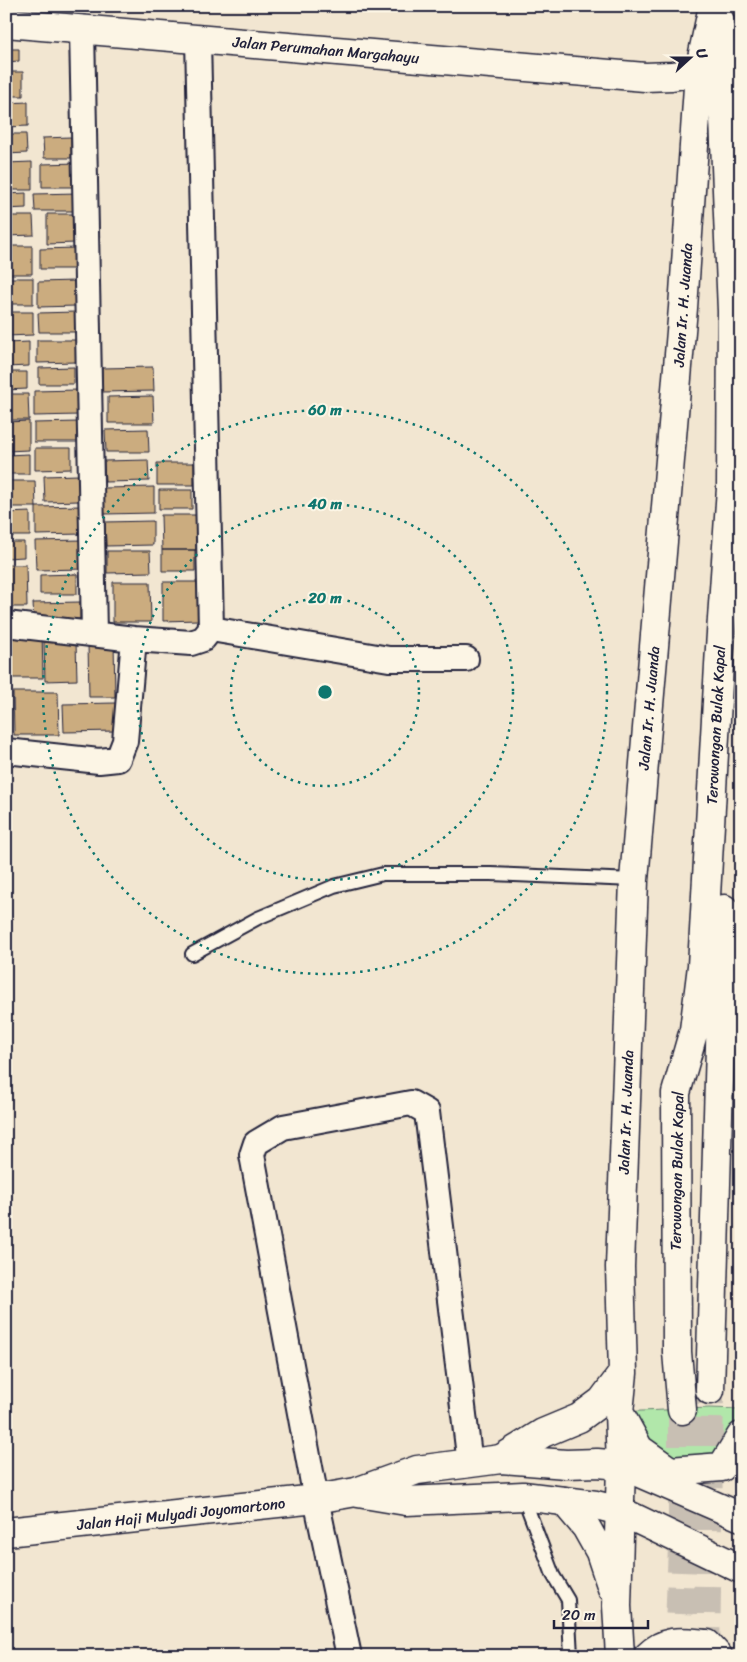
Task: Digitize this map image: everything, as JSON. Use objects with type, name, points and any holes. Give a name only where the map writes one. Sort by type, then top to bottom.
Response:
[{"type":"main road","name":"Jalan Ir. H. Juanda","points":[[617,1606],[621,1465],[619,1412],[623,1373],[620,1267],[634,880],[683,308],[699,72],[713,6]]},
{"type":"main road","name":"Terowongan Bulak Kapal","points":[[682,1410],[677,1352],[676,1093],[694,1030],[702,966],[731,488],[732,311],[720,6]]},
{"type":"main road","name":"Jalan Perumahan Margahayu","points":[[6,23],[645,77],[699,72]]},
{"type":"main road","name":"Terowongan Bulak Kapal","points":[[710,1390],[734,532],[738,472],[741,275]]},
{"type":"main road","points":[[501,1459],[543,1433],[579,1418],[602,1401],[623,1373]]},
{"type":"main road","points":[[619,1412],[639,1449],[670,1471],[722,1467],[741,1436]]},
{"type":"main road","points":[[356,1492],[417,1470],[501,1459],[566,1464],[597,1463],[621,1465],[741,1517]]},
{"type":"main road","points":[[356,1492],[406,1501],[523,1496],[620,1511],[741,1569]]},
{"type":"main road","name":"Jalan Haji Mulyadi Joyomartono","points":[[6,1532],[316,1499],[356,1492]]},
{"type":"main road","points":[[564,1501],[586,1527],[600,1552],[617,1606],[620,1656]]},
{"type":"main road","points":[[648,1656],[656,1648],[677,1641],[707,1644],[718,1656]]},
{"type":"street","points":[[82,29],[94,633]]},
{"type":"street","points":[[6,624],[134,639],[191,643],[203,639],[211,629],[198,38]]},
{"type":"street","points":[[211,629],[389,659],[466,659]]},
{"type":"street","points":[[6,751],[99,761],[118,759],[125,741],[134,639]]},
{"type":"street","points":[[349,1656],[316,1499],[252,1155],[256,1143],[283,1127],[411,1103],[427,1112],[470,1464]]},
{"type":"lane","points":[[192,954],[258,918],[334,886],[383,874],[491,874],[634,880]]},
{"type":"lane","points":[[523,1496],[553,1575],[568,1600],[571,1656]]},
{"type":"green space","points":[[709,1408],[741,1409],[741,1436],[722,1467],[670,1471],[619,1412]]},
{"type":"building","points":[[6,49],[19,49],[19,61],[6,62]]},
{"type":"building","points":[[6,72],[23,72],[23,96],[6,96]]},
{"type":"building","points":[[28,102],[28,126],[6,127],[6,103]]},
{"type":"building","points":[[6,134],[26,134],[27,153],[6,154]]},
{"type":"building","points":[[71,137],[71,158],[44,158],[43,138]]},
{"type":"building","points":[[32,162],[32,190],[6,190],[6,163]]},
{"type":"building","points":[[78,163],[79,187],[42,187],[42,164]]},
{"type":"building","points":[[26,193],[26,208],[6,209],[6,194]]},
{"type":"building","points":[[78,193],[79,211],[35,211],[34,194]]},
{"type":"building","points":[[47,214],[74,214],[75,243],[47,244]]},
{"type":"building","points":[[6,216],[33,216],[34,235],[6,236]]},
{"type":"building","points":[[6,246],[32,246],[32,274],[6,274]]},
{"type":"building","points":[[76,248],[76,269],[40,269],[40,249]]},
{"type":"building","points":[[6,278],[33,278],[33,304],[6,304]]},
{"type":"building","points":[[75,281],[76,306],[38,307],[38,282]]},
{"type":"building","points":[[6,312],[33,312],[33,335],[6,336]]},
{"type":"building","points":[[75,312],[75,332],[39,332],[38,313]]},
{"type":"building","points":[[37,340],[76,340],[76,362],[37,363]]},
{"type":"building","points":[[29,342],[29,366],[6,367],[6,343]]},
{"type":"building","points":[[74,367],[74,384],[39,384],[39,368]]},
{"type":"building","points":[[153,367],[154,391],[102,392],[102,368]]},
{"type":"building","points":[[6,372],[27,372],[27,389],[6,390]]},
{"type":"building","points":[[78,390],[79,415],[34,416],[34,391]]},
{"type":"building","points":[[6,394],[28,394],[29,420],[6,420]]},
{"type":"building","points":[[153,396],[154,423],[108,423],[108,397]]},
{"type":"building","points":[[29,421],[29,450],[6,451],[6,422]]},
{"type":"building","points":[[79,422],[79,442],[34,442],[34,423]]},
{"type":"building","points":[[148,429],[149,452],[106,452],[105,430]]},
{"type":"building","points":[[35,448],[71,448],[71,469],[35,470]]},
{"type":"building","points":[[29,454],[29,474],[6,474],[6,455]]},
{"type":"building","points":[[148,460],[149,481],[105,482],[104,461]]},
{"type":"building","points":[[157,463],[194,463],[194,485],[157,485]]},
{"type":"building","points":[[79,475],[79,501],[45,502],[44,476]]},
{"type":"building","points":[[6,481],[35,481],[36,507],[6,507]]},
{"type":"building","points":[[154,487],[154,513],[104,514],[104,488]]},
{"type":"building","points":[[159,490],[192,490],[192,509],[159,509]]},
{"type":"building","points":[[81,506],[82,534],[36,535],[36,507]]},
{"type":"building","points":[[30,512],[30,536],[6,536],[6,513]]},
{"type":"building","points":[[161,515],[196,515],[196,550],[162,550]]},
{"type":"building","points":[[153,521],[153,545],[106,546],[105,522]]},
{"type":"building","points":[[82,540],[83,569],[36,570],[35,541]]},
{"type":"building","points":[[6,542],[24,542],[24,557],[6,558]]},
{"type":"building","points":[[162,550],[195,550],[195,571],[162,571]]},
{"type":"building","points":[[107,551],[150,551],[151,572],[107,573]]},
{"type":"building","points":[[6,565],[26,565],[27,607],[6,607]]},
{"type":"building","points":[[77,574],[77,594],[40,594],[40,575]]},
{"type":"building","points":[[113,582],[150,582],[151,622],[113,622]]},
{"type":"building","points":[[163,582],[197,582],[198,620],[163,621]]},
{"type":"building","points":[[80,602],[80,619],[34,620],[33,603]]},
{"type":"building","points":[[42,631],[43,678],[6,678],[6,632]]},
{"type":"building","points":[[44,642],[76,642],[77,680],[45,681]]},
{"type":"building","points":[[114,642],[115,697],[89,697],[88,643]]},
{"type":"building","points":[[13,692],[58,692],[59,735],[14,735]]},
{"type":"building","points":[[116,703],[116,731],[64,732],[63,704]]},
{"type":"tunnel","points":[[706,1656],[710,1390]]},
{"type":"tunnel","points":[[678,1656],[682,1545],[682,1410]]}]
